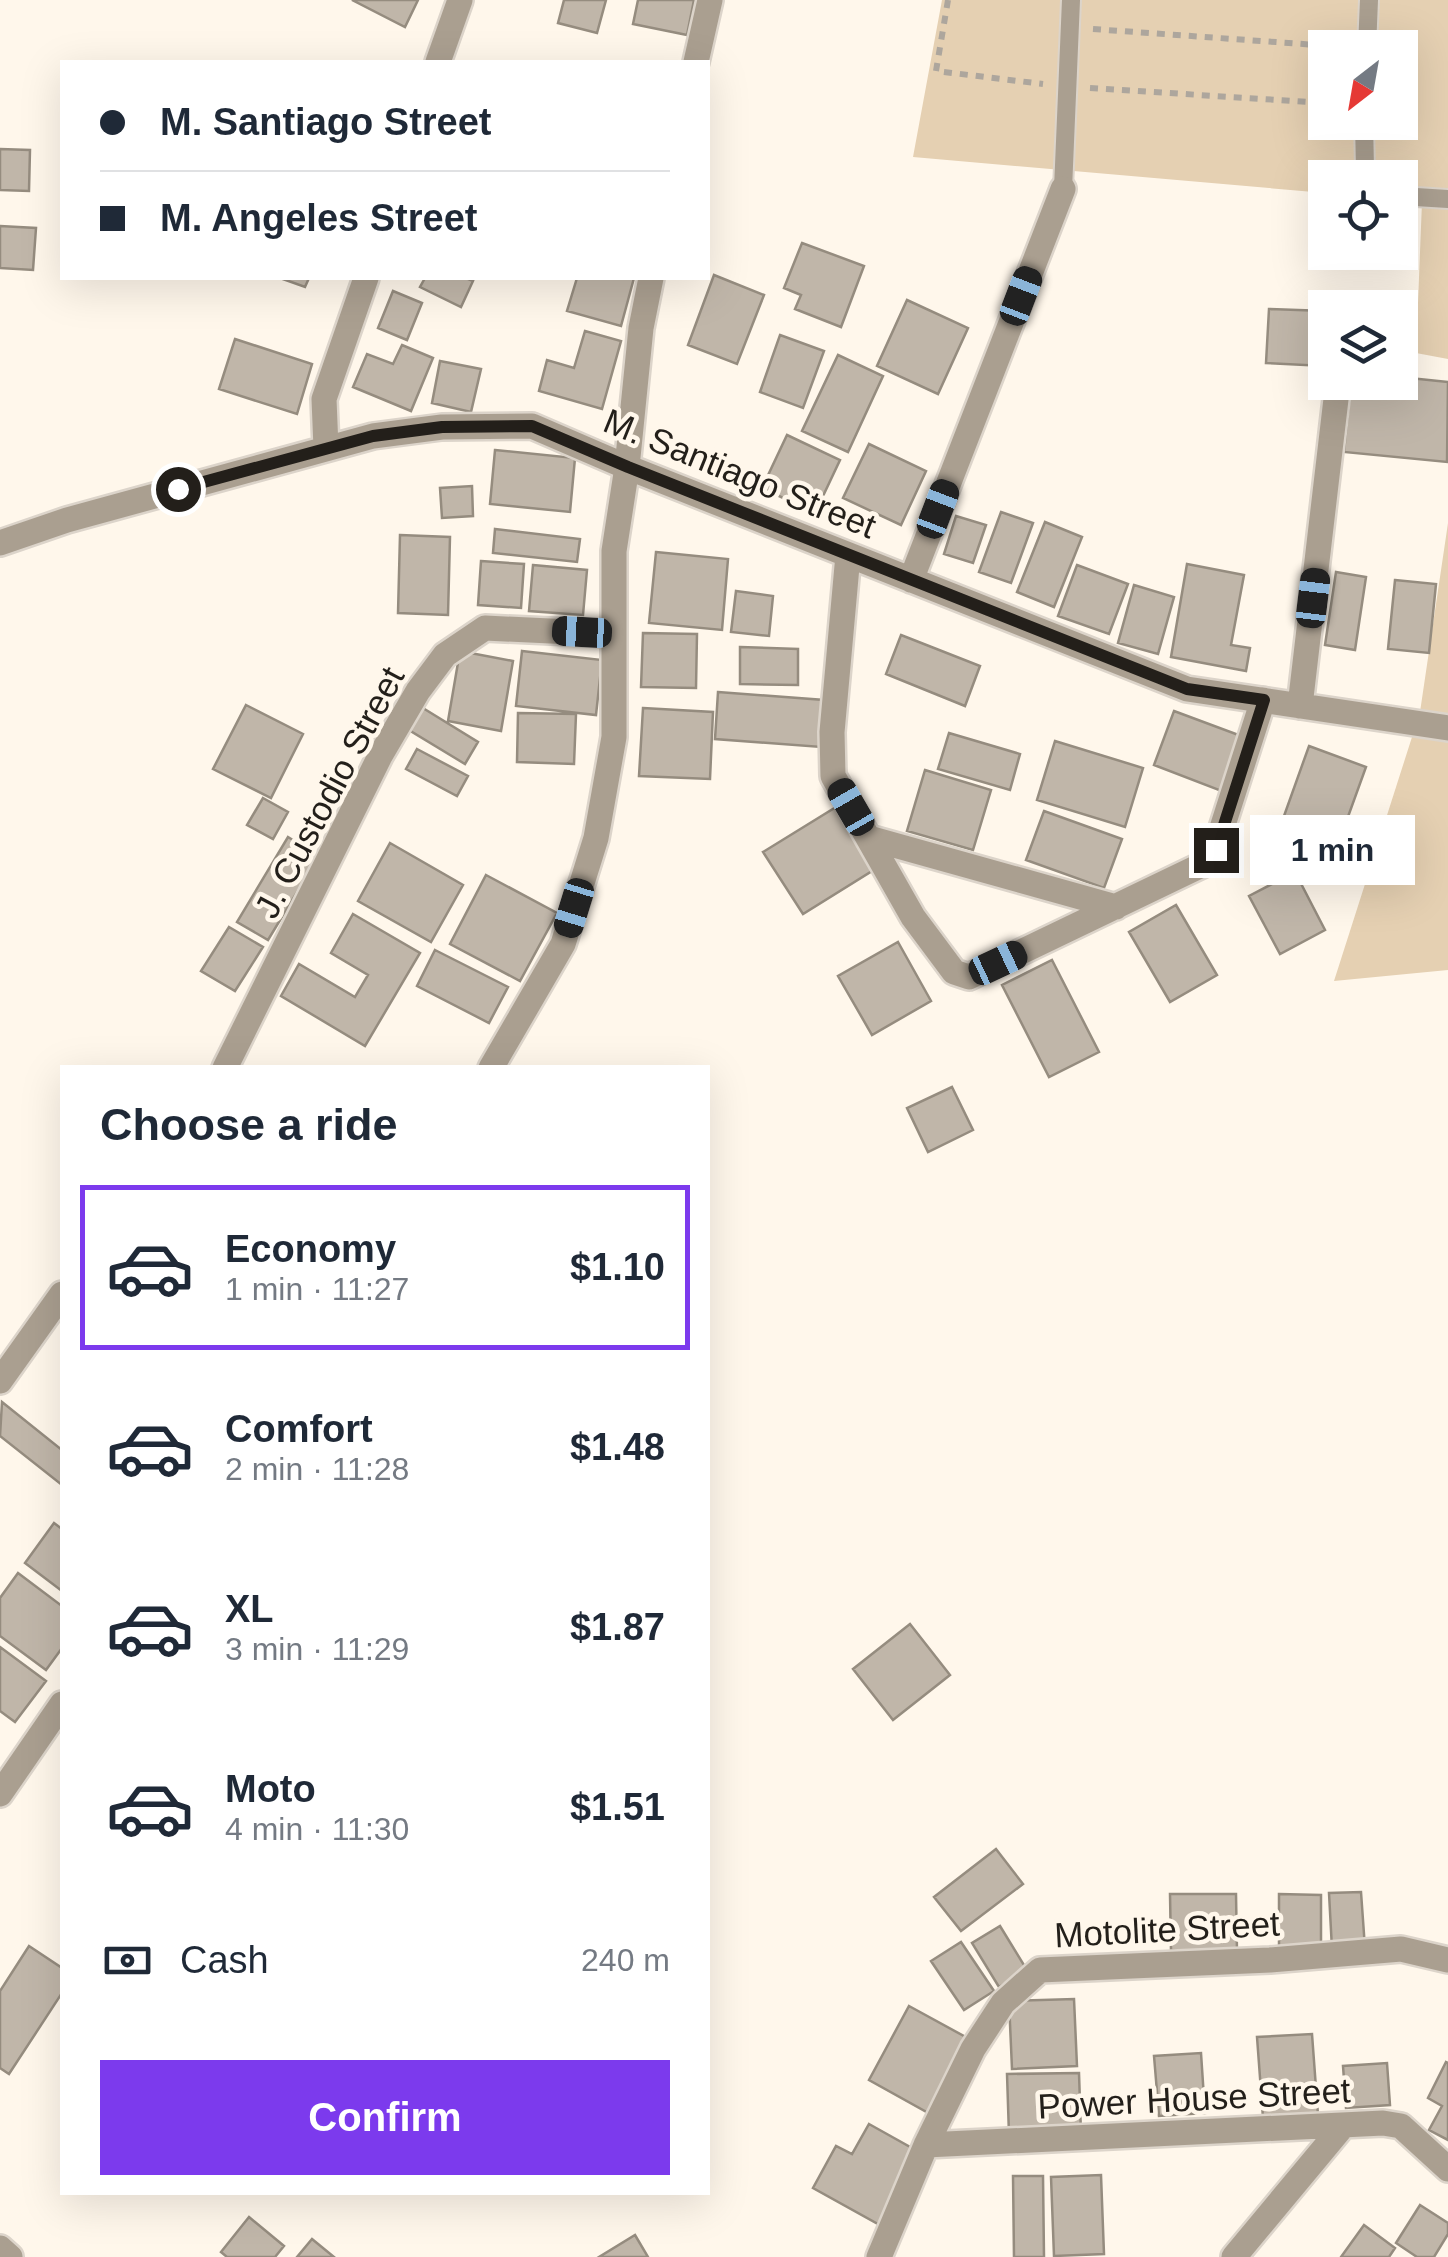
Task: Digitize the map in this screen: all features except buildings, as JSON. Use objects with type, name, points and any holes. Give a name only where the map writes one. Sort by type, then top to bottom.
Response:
[{"type":"street","points":[[439,60],[460,0]]},
{"type":"street","points":[[696,60],[710,0]]},
{"type":"street","points":[[911,580],[1063,189]]},
{"type":"street","points":[[326,448],[324,399],[365,280]]},
{"type":"street","points":[[493,1065],[563,944],[596,838],[614,737],[614,551],[628,467],[641,328],[651,280]]},
{"type":"street","points":[[1300,706],[1336,400]]},
{"type":"street","name":"M. Santiago Street","points":[[0,544],[67,520],[373,436],[442,427],[532,426],[1187,689],[1448,728]]},
{"type":"street","points":[[848,555],[832,732],[833,776],[913,917],[954,972],[969,977],[1204,864],[1216,850],[1264,700]]},
{"type":"street","name":"J. Custodio Street","points":[[226,1065],[380,756],[418,691],[445,655],[485,628],[614,634]]},
{"type":"street","points":[[868,838],[1116,907]]},
{"type":"street","points":[[0,1381],[60,1297]]},
{"type":"street","points":[[0,1794],[60,1707]]},
{"type":"street","name":"Motolite Street","points":[[879,2257],[926,2145],[974,2049],[1003,2003],[1040,1970],[1270,1960],[1402,1948],[1448,1960]]},
{"type":"street","name":"Power House Street","points":[[926,2145],[1382,2123],[1402,2126],[1448,2169]]},
{"type":"street","points":[[1234,2257],[1342,2127]]},
{"type":"street","points":[[0,2248],[10,2257]]},
{"type":"lane","points":[[1063,189],[1072,0]]},
{"type":"lane","points":[[1368,30],[1369,0]]},
{"type":"lane","points":[[1418,197],[1448,199]]},
{"type":"path","points":[[948,0],[936,70],[1067,87],[1308,102]]},
{"type":"path","points":[[1068,27],[1308,45]]},
{"type":"shaded area","points":[[942,0],[1448,0],[1448,359],[1418,353],[1422,202],[1418,202],[1418,160],[1308,160],[1308,192],[913,157]]},
{"type":"shaded area","points":[[1448,523],[1448,970],[1334,981],[1420,712]]},
{"type":"route","points":[[178,489],[373,436],[442,427],[532,426],[1187,689],[1264,700],[1216,850]]}]
